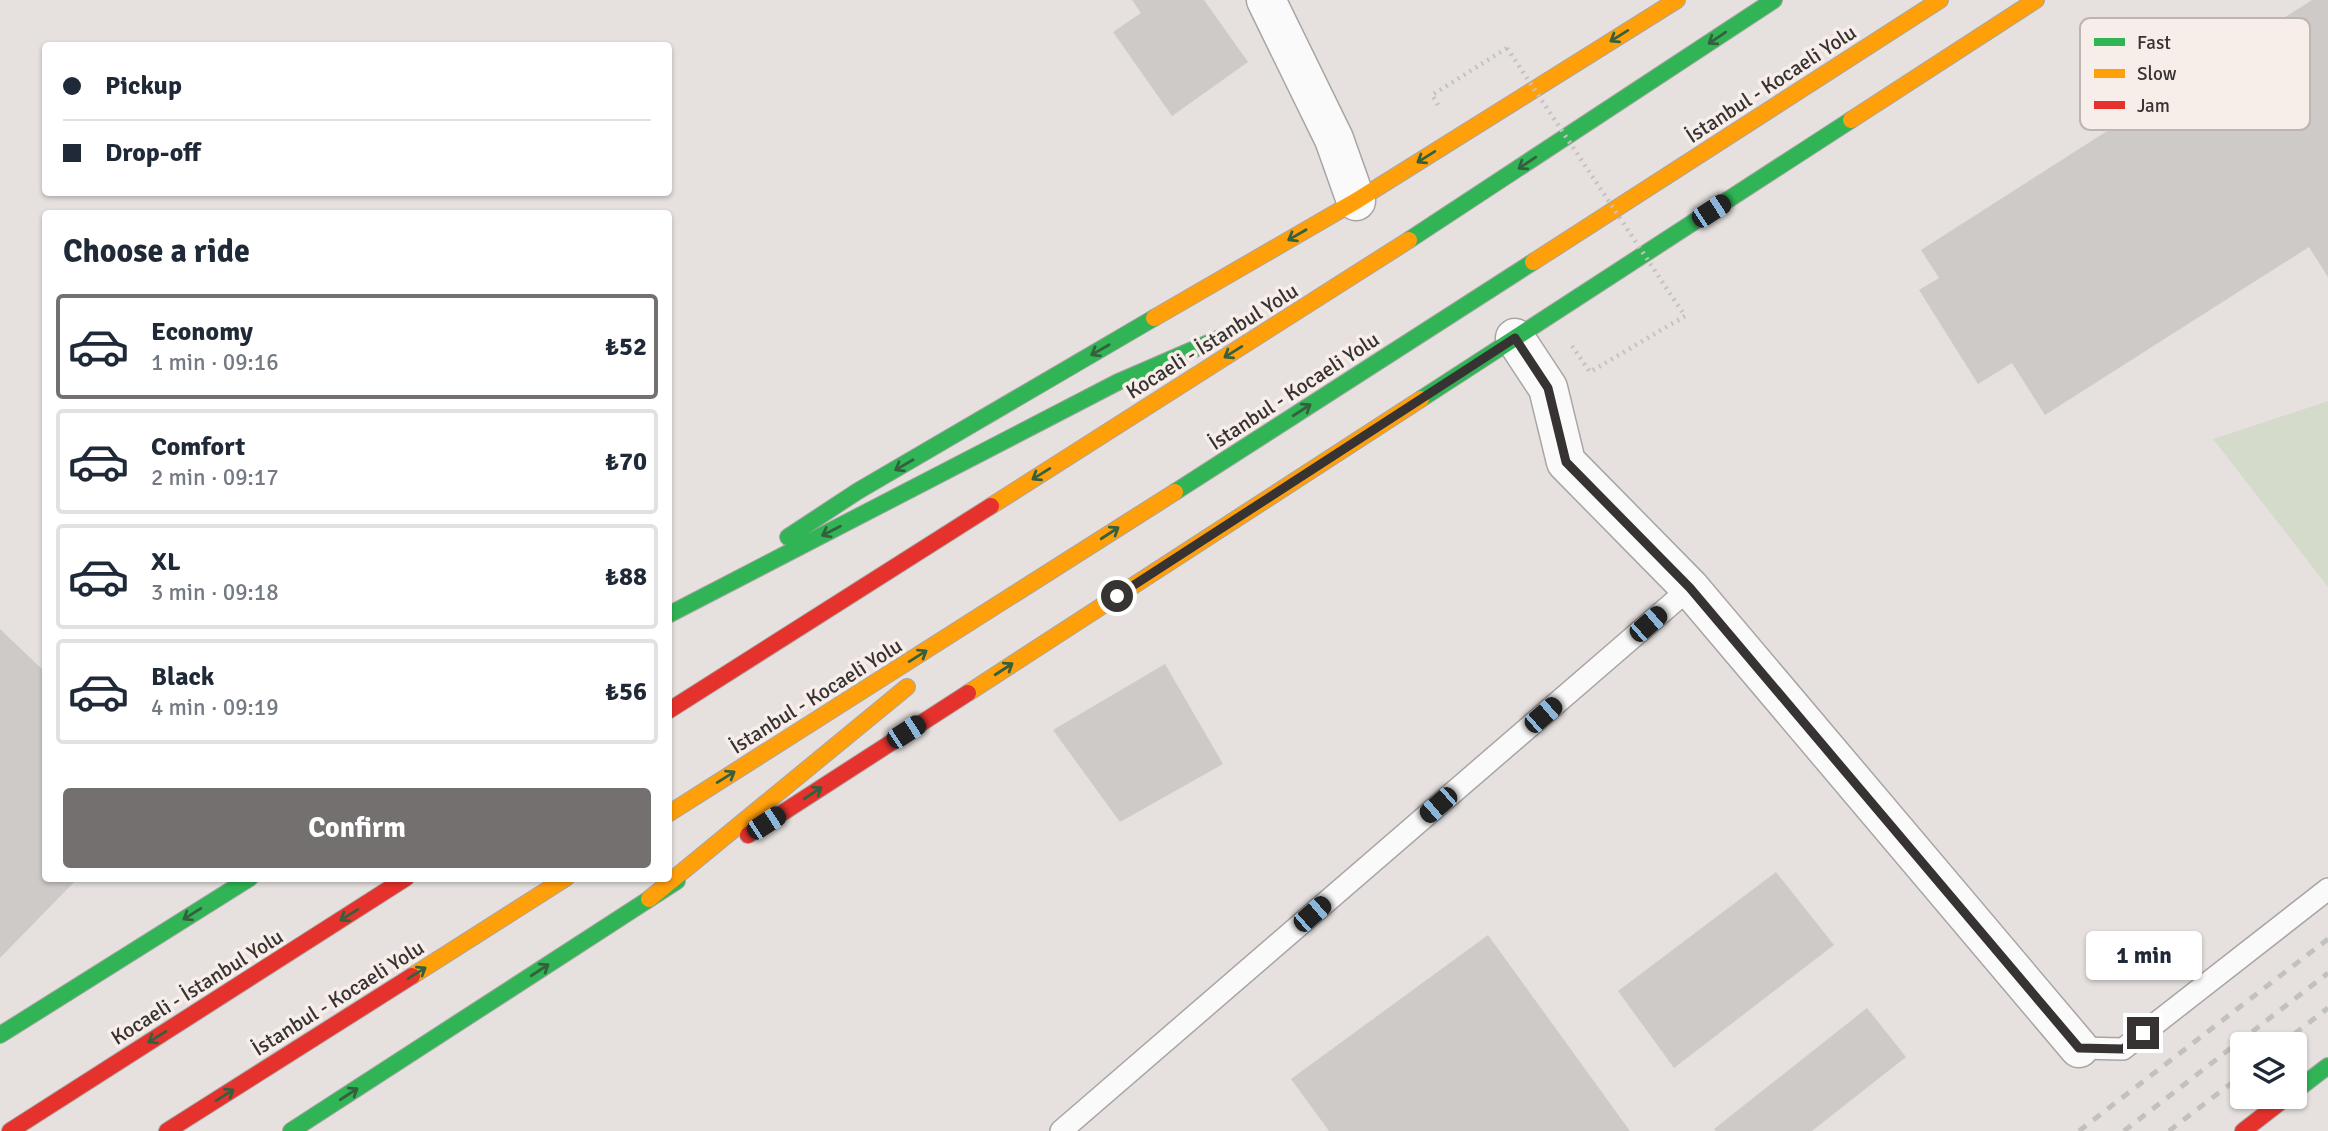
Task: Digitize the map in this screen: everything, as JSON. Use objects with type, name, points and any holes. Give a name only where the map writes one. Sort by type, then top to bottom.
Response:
[{"type":"main road","points":[[672,612],[858,491],[1356,201],[1677,0]]},
{"type":"main road","name":"Kocaeli - İstanbul Yolu","points":[[672,708],[1455,211],[1774,0]]},
{"type":"main road","name":"İstanbul - Kocaeli Yolu","points":[[672,811],[1035,582],[1940,0]]},
{"type":"main road","points":[[291,1131],[2036,0]]},
{"type":"main road","points":[[672,613],[1118,382],[1333,288]]},
{"type":"main road","points":[[938,661],[1035,582]]},
{"type":"main road","points":[[672,880],[917,679]]},
{"type":"main road","points":[[0,1035],[244,882]]},
{"type":"main road","name":"Kocaeli - İstanbul Yolu","points":[[10,1131],[400,882]]},
{"type":"main road","name":"İstanbul - Kocaeli Yolu","points":[[167,1131],[560,882]]},
{"type":"main road","points":[[649,899],[670,882]]},
{"type":"main road","points":[[2307,1082],[2328,1066]]},
{"type":"main road","points":[[2243,1131],[2271,1109]]},
{"type":"street","points":[[1266,0],[1334,139],[1356,201]]},
{"type":"street","points":[[1515,338],[1548,388],[1566,462],[1690,588],[2079,1048]]},
{"type":"lane","points":[[1060,1131],[1690,588]]},
{"type":"lane","points":[[2079,1048],[2123,1049],[2328,889]]},
{"type":"path","points":[[1432,95],[1507,48],[1685,316],[1590,372]]},
{"type":"green space","points":[[2328,401],[2328,587],[2213,439]]},
{"type":"building","points":[[1132,0],[1204,0],[1248,62],[1172,116],[1113,32],[1141,13]]},
{"type":"building","points":[[2312,0],[2328,0],[2328,277],[2309,247],[2045,415],[2012,363],[1978,384],[1919,290],[1939,278],[1921,250],[2109,130],[2310,130],[2310,18],[2284,18]]},
{"type":"building","points":[[0,629],[42,669],[42,882],[74,882],[0,958]]},
{"type":"building","points":[[1165,664],[1223,764],[1120,822],[1053,730]]},
{"type":"building","points":[[1776,872],[1834,945],[1674,1068],[1618,991]]},
{"type":"building","points":[[1488,935],[1630,1131],[1329,1131],[1291,1079]]},
{"type":"building","points":[[1867,1008],[1906,1057],[1812,1131],[1714,1129]]},
{"type":"railway","points":[[2079,1131],[2328,939]]},
{"type":"railway","points":[[2124,1131],[2328,973]]},
{"type":"railway","points":[[2297,1032],[2328,1008]]},
{"type":"railway","points":[[2169,1131],[2230,1084]]},
{"type":"traffic: fast","points":[[1409,240],[1774,0]]},
{"type":"traffic: fast","points":[[1421,399],[1851,120]]},
{"type":"traffic: fast","points":[[1175,492],[1533,262]]},
{"type":"traffic: fast","points":[[788,537],[858,491],[1154,318]]},
{"type":"traffic: fast","points":[[672,613],[1118,382],[1222,337]]},
{"type":"traffic: fast","points":[[291,1131],[677,881]]},
{"type":"traffic: fast","points":[[0,1035],[244,882]]},
{"type":"traffic: fast","points":[[2307,1082],[2328,1066]]},
{"type":"traffic: slow","points":[[1154,318],[1356,201],[1677,0]]},
{"type":"traffic: slow","points":[[1533,262],[1940,0]]},
{"type":"traffic: slow","points":[[1851,120],[2036,0]]},
{"type":"traffic: slow","points":[[991,506],[1409,240]]},
{"type":"traffic: slow","points":[[968,693],[1421,399]]},
{"type":"traffic: slow","points":[[672,811],[1175,492]]},
{"type":"traffic: slow","points":[[672,880],[907,687]]},
{"type":"traffic: slow","points":[[412,976],[560,882]]},
{"type":"traffic: slow","points":[[649,899],[670,882]]},
{"type":"traffic: jam","points":[[672,708],[991,506]]},
{"type":"traffic: jam","points":[[748,835],[968,693]]},
{"type":"traffic: jam","points":[[10,1131],[400,882]]},
{"type":"traffic: jam","points":[[167,1131],[412,976]]},
{"type":"traffic: jam","points":[[2243,1131],[2271,1109]]},
{"type":"route","points":[[1117,596],[1515,338],[1548,388],[1566,462],[1690,588],[2079,1048],[2123,1049],[2143,1033]]}]
